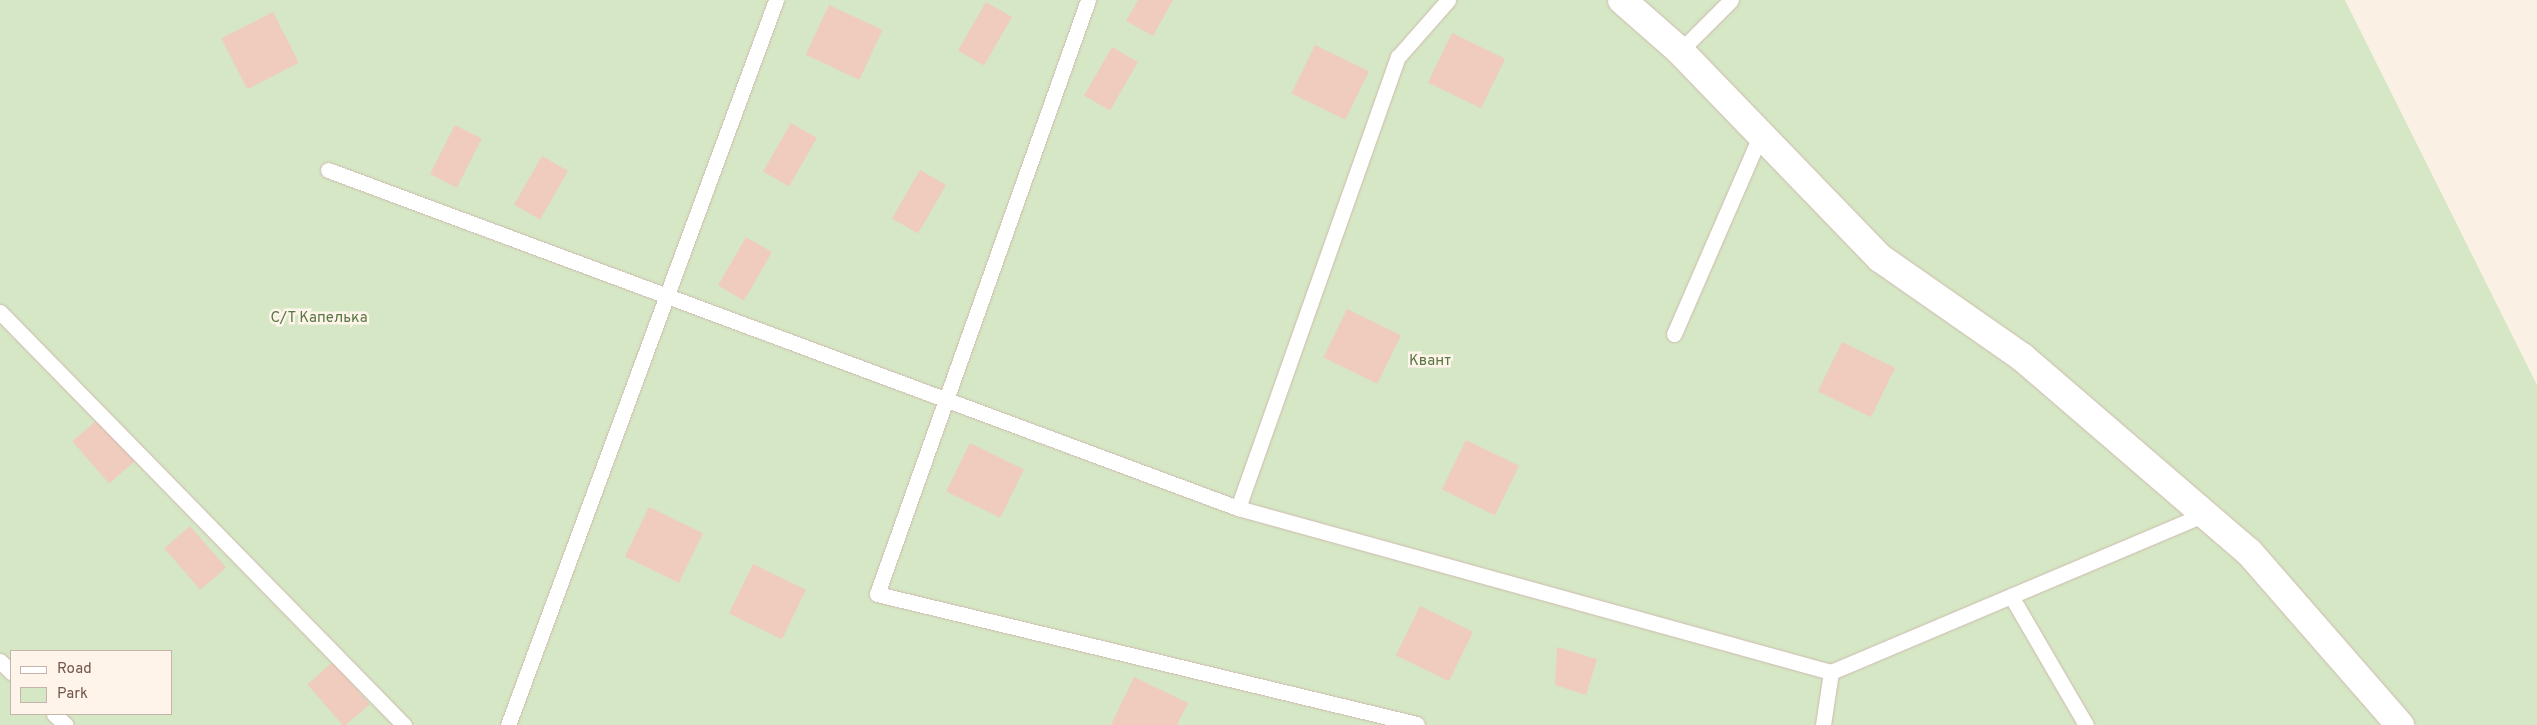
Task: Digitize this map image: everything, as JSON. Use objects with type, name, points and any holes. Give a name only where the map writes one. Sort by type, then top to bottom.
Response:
[{"type":"street","points":[[1622,0],[1680,51],[1880,258],[2022,356],[2249,552],[2400,725]]},
{"type":"lane","points":[[508,725],[776,0]]},
{"type":"lane","points":[[1088,0],[877,594],[1417,724]]},
{"type":"lane","points":[[1238,508],[1398,57],[1448,0]]},
{"type":"lane","points":[[1680,51],[1731,0]]},
{"type":"lane","points":[[1674,334],[1760,134]]},
{"type":"lane","points":[[328,170],[1238,508],[1831,672],[2205,514]]},
{"type":"lane","points":[[0,312],[404,725]]},
{"type":"lane","points":[[2011,596],[2086,725]]},
{"type":"lane","points":[[0,661],[10,671]]},
{"type":"lane","points":[[1823,725],[1831,672]]},
{"type":"lane","points":[[55,715],[66,725]]},
{"type":"green space","points":[[0,0],[2345,0],[2537,385],[2537,725],[0,725]]},
{"type":"building","points":[[1138,0],[1173,0],[1153,36],[1126,21]]},
{"type":"building","points":[[986,2],[1012,17],[984,65],[958,50]]},
{"type":"building","points":[[829,5],[882,30],[859,80],[806,55]]},
{"type":"building","points":[[273,12],[299,63],[247,89],[221,38]]},
{"type":"building","points":[[1452,33],[1505,59],[1481,108],[1428,82]]},
{"type":"building","points":[[1315,45],[1369,71],[1345,120],[1291,94]]},
{"type":"building","points":[[1112,47],[1138,62],[1110,110],[1084,95]]},
{"type":"building","points":[[791,123],[817,138],[789,186],[763,171]]},
{"type":"building","points":[[455,125],[482,139],[457,188],[430,174]]},
{"type":"building","points":[[542,156],[568,171],[540,219],[514,204]]},
{"type":"building","points":[[920,170],[946,185],[918,233],[892,218]]},
{"type":"building","points":[[746,237],[772,252],[744,300],[718,285]]},
{"type":"building","points":[[1347,309],[1401,335],[1377,384],[1323,358]]},
{"type":"building","points":[[1842,342],[1895,368],[1871,417],[1818,391]]},
{"type":"building","points":[[98,419],[135,461],[109,484],[72,441]]},
{"type":"building","points":[[1466,440],[1519,466],[1495,515],[1442,489]]},
{"type":"building","points":[[970,443],[1024,469],[1000,518],[946,492]]},
{"type":"building","points":[[649,507],[703,533],[679,583],[625,556]]},
{"type":"building","points":[[190,526],[226,568],[200,590],[164,548]]},
{"type":"building","points":[[753,564],[806,590],[782,639],[729,613]]},
{"type":"building","points":[[1420,606],[1473,632],[1449,681],[1396,655]]},
{"type":"building","points":[[1557,647],[1597,659],[1586,695],[1555,685]]},
{"type":"building","points":[[333,662],[370,704],[346,725],[343,725],[307,684]]},
{"type":"building","points":[[1134,677],[1188,703],[1177,725],[1111,725]]},
{"type":"park label","name":"С/Т Капелька","points":[[319,319]]},
{"type":"park label","name":"Квант","points":[[1430,362]]}]
